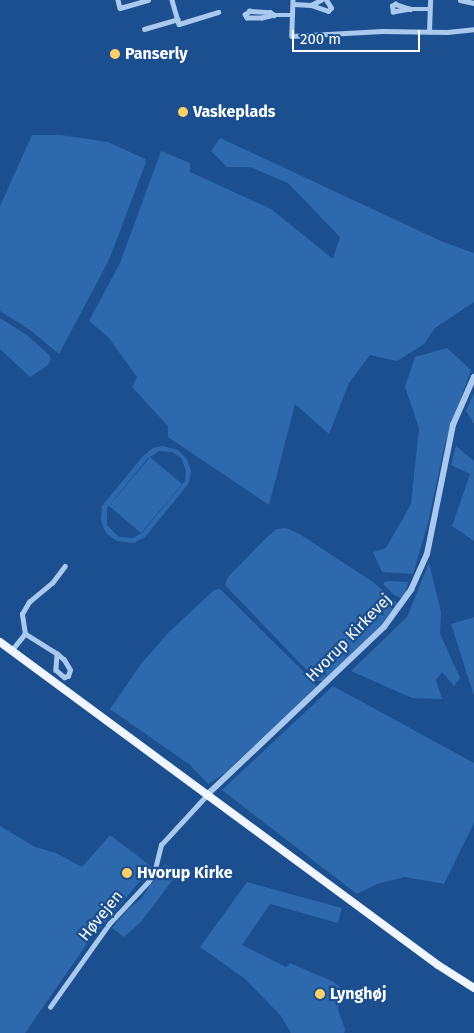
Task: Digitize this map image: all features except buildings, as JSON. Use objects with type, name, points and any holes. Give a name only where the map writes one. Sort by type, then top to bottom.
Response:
[{"type":"main road","points":[[0,642],[304,866],[426,961],[474,993]]},
{"type":"main road","points":[[304,866],[438,965],[474,988]]},
{"type":"street","points":[[118,0],[120,8],[148,0]]},
{"type":"street","points":[[172,0],[179,24],[218,12]]},
{"type":"street","points":[[311,4],[321,0]]},
{"type":"street","points":[[326,0],[330,4],[330,11],[311,4],[293,2],[292,36],[382,31],[429,32],[474,29]]},
{"type":"street","points":[[429,32],[430,0]]},
{"type":"street","points":[[460,0],[474,3]]},
{"type":"street","points":[[410,9],[430,9]]},
{"type":"street","points":[[274,15],[270,12],[249,11],[245,15],[247,18],[262,18],[274,15],[292,15]]},
{"type":"street","points":[[144,29],[178,19]]},
{"type":"street","name":"Hvorup Kirkevej","points":[[207,795],[372,639],[394,616],[407,597],[427,554],[453,425],[474,378]]},
{"type":"street","points":[[57,654],[56,670],[64,676],[68,676],[69,665],[57,654],[26,634],[22,621],[25,607],[52,583],[64,566]]},
{"type":"street","points":[[11,651],[26,634]]},
{"type":"street","name":"Høvejen","points":[[50,1007],[109,924],[148,882],[154,873],[161,845],[207,795]]},
{"type":"shaded area","points":[[32,135],[61,135],[108,142],[145,159],[146,162],[109,260],[59,354],[30,330],[0,311],[0,206]]},
{"type":"shaded area","points":[[220,138],[443,242],[474,253],[474,302],[435,328],[424,344],[397,361],[370,355],[349,383],[329,434],[295,404],[269,505],[168,437],[168,426],[132,387],[137,377],[108,337],[89,321],[120,263],[161,151],[190,163],[190,172],[271,209],[333,259],[340,237],[288,183],[250,167],[227,167],[211,151]]},
{"type":"shaded area","points":[[0,318],[27,335],[49,355],[51,359],[48,365],[30,377],[0,349]]},
{"type":"shaded area","points":[[447,348],[471,370],[445,443],[428,523],[413,574],[382,572],[373,552],[386,548],[411,504],[419,428],[405,387],[415,357]]},
{"type":"shaded area","points":[[474,393],[474,424],[466,411]]},
{"type":"shaded area","points":[[162,446],[178,450],[187,459],[191,471],[189,483],[145,537],[134,543],[117,541],[107,534],[103,527],[101,519],[102,506],[143,456],[153,448]],"holes":[[[159,451],[172,452],[181,458],[186,471],[185,481],[142,533],[133,538],[119,537],[107,525],[107,508],[147,459]]]},
{"type":"shaded area","points":[[456,446],[474,461],[474,541],[452,526],[470,474],[451,465]]},
{"type":"shaded area","points":[[150,457],[182,484],[141,533],[109,506]]},
{"type":"shaded area","points":[[286,528],[298,533],[373,582],[397,603],[397,608],[386,621],[323,681],[318,681],[225,585],[228,577],[267,537],[277,529]]},
{"type":"shaded area","points":[[429,563],[441,612],[440,634],[460,678],[454,686],[442,672],[436,680],[442,699],[412,698],[351,671],[407,617]]},
{"type":"shaded area","points":[[384,582],[408,582],[405,596],[401,598],[394,595],[384,585]]},
{"type":"shaded area","points":[[220,589],[315,683],[316,687],[224,774],[208,784],[190,765],[110,709],[141,664],[168,633],[214,590]]},
{"type":"shaded area","points":[[474,617],[474,696],[451,624]]},
{"type":"shaded area","points":[[333,686],[474,763],[474,823],[444,884],[405,877],[377,884],[357,894],[222,790]]},
{"type":"shaded area","points":[[0,826],[35,847],[56,853],[82,867],[110,835],[152,867],[86,945],[25,1033],[0,1033]]},
{"type":"shaded area","points":[[164,865],[181,869],[141,922],[124,937],[112,928],[128,909],[141,899]]},
{"type":"shaded area","points":[[247,882],[342,908],[338,923],[270,904],[242,945],[286,967],[290,963],[334,982],[340,987],[338,1010],[345,1029],[344,1033],[291,1033],[281,1016],[244,978],[200,947]]},
{"type":"place","name":"Panserly","points":[[115,54]]},
{"type":"place","name":"Vaskeplads","points":[[183,112]]},
{"type":"place","name":"Hvorup Kirke","points":[[127,873]]},
{"type":"place","name":"Lynghøj","points":[[320,994]]}]
